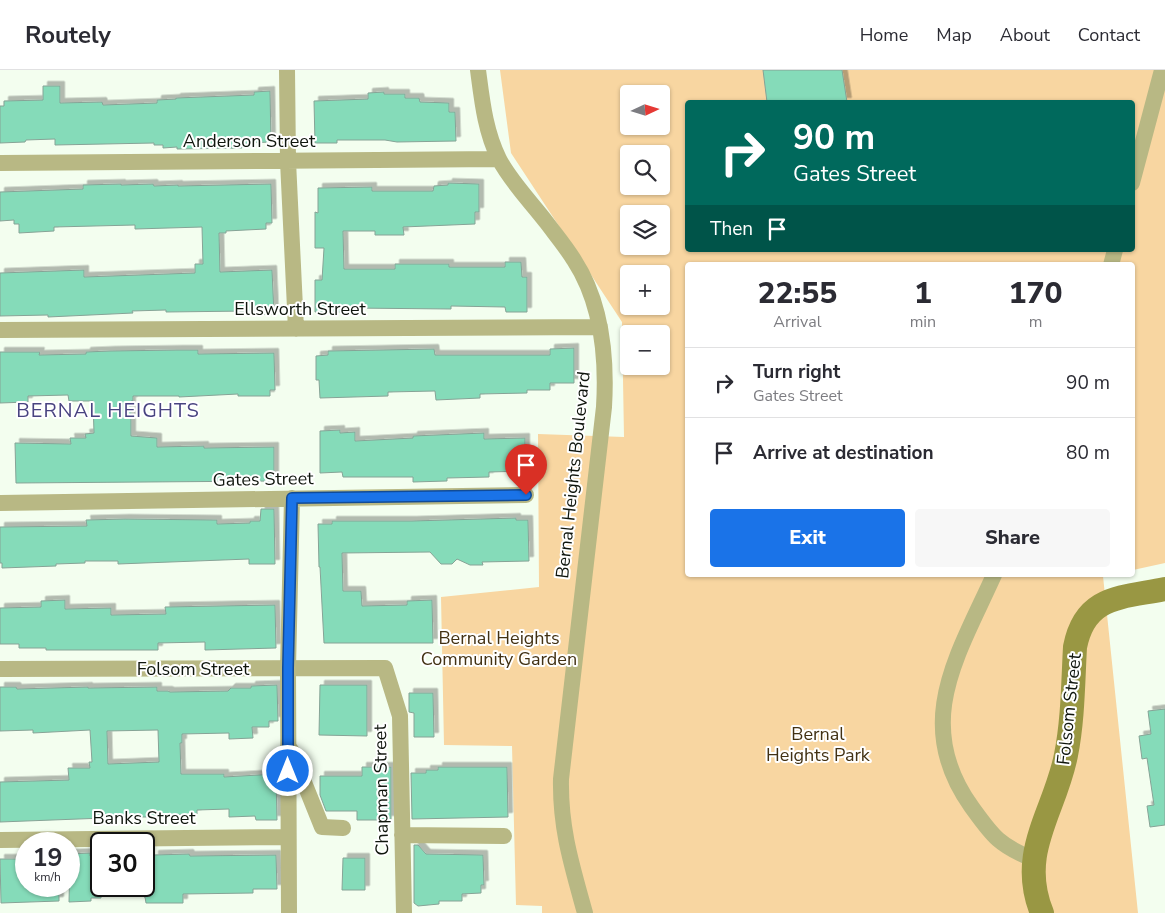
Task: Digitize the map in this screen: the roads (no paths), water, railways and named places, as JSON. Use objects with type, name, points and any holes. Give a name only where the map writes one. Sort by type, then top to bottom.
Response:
[{"type":"street","points":[[287,70],[288,161],[296,329]]},
{"type":"street","name":"Bernal Heights Boulevard","points":[[478,70],[482,106],[488,132],[499,159],[575,261],[586,283],[600,327],[604,353],[604,407],[561,780],[563,826],[567,848],[585,913]]},
{"type":"street","points":[[1135,172],[1162,70]]},
{"type":"street","name":"Anderson Street","points":[[0,162],[499,159]]},
{"type":"street","name":"Ellsworth Street","points":[[0,330],[600,327]]},
{"type":"street","name":"Gates Street","points":[[0,503],[526,495]]},
{"type":"street","points":[[289,913],[288,668],[292,498]]},
{"type":"street","points":[[993,577],[948,681],[943,710],[942,739],[948,765],[960,791],[991,834],[1003,844],[1033,859]]},
{"type":"street","name":"Folsom Street","points":[[1042,913],[1033,882],[1033,859],[1038,837],[1059,782],[1067,754],[1078,631],[1086,617],[1096,607],[1109,600],[1165,589]]},
{"type":"street","name":"Folsom Street","points":[[0,669],[385,668]]},
{"type":"street","name":"Chapman Street","points":[[385,668],[400,716],[404,913]]},
{"type":"street","points":[[288,743],[322,828],[343,828]]},
{"type":"street","points":[[402,835],[504,836]]},
{"type":"street","name":"Banks Street","points":[[0,840],[288,837]]},
{"type":"district","name":"BERNAL HEIGHTS","points":[[108,410]]},
{"type":"park label","name":"Bernal Heights Community Garden","points":[[499,648]]},
{"type":"park label","name":"Bernal Heights Park","points":[[818,744]]}]
